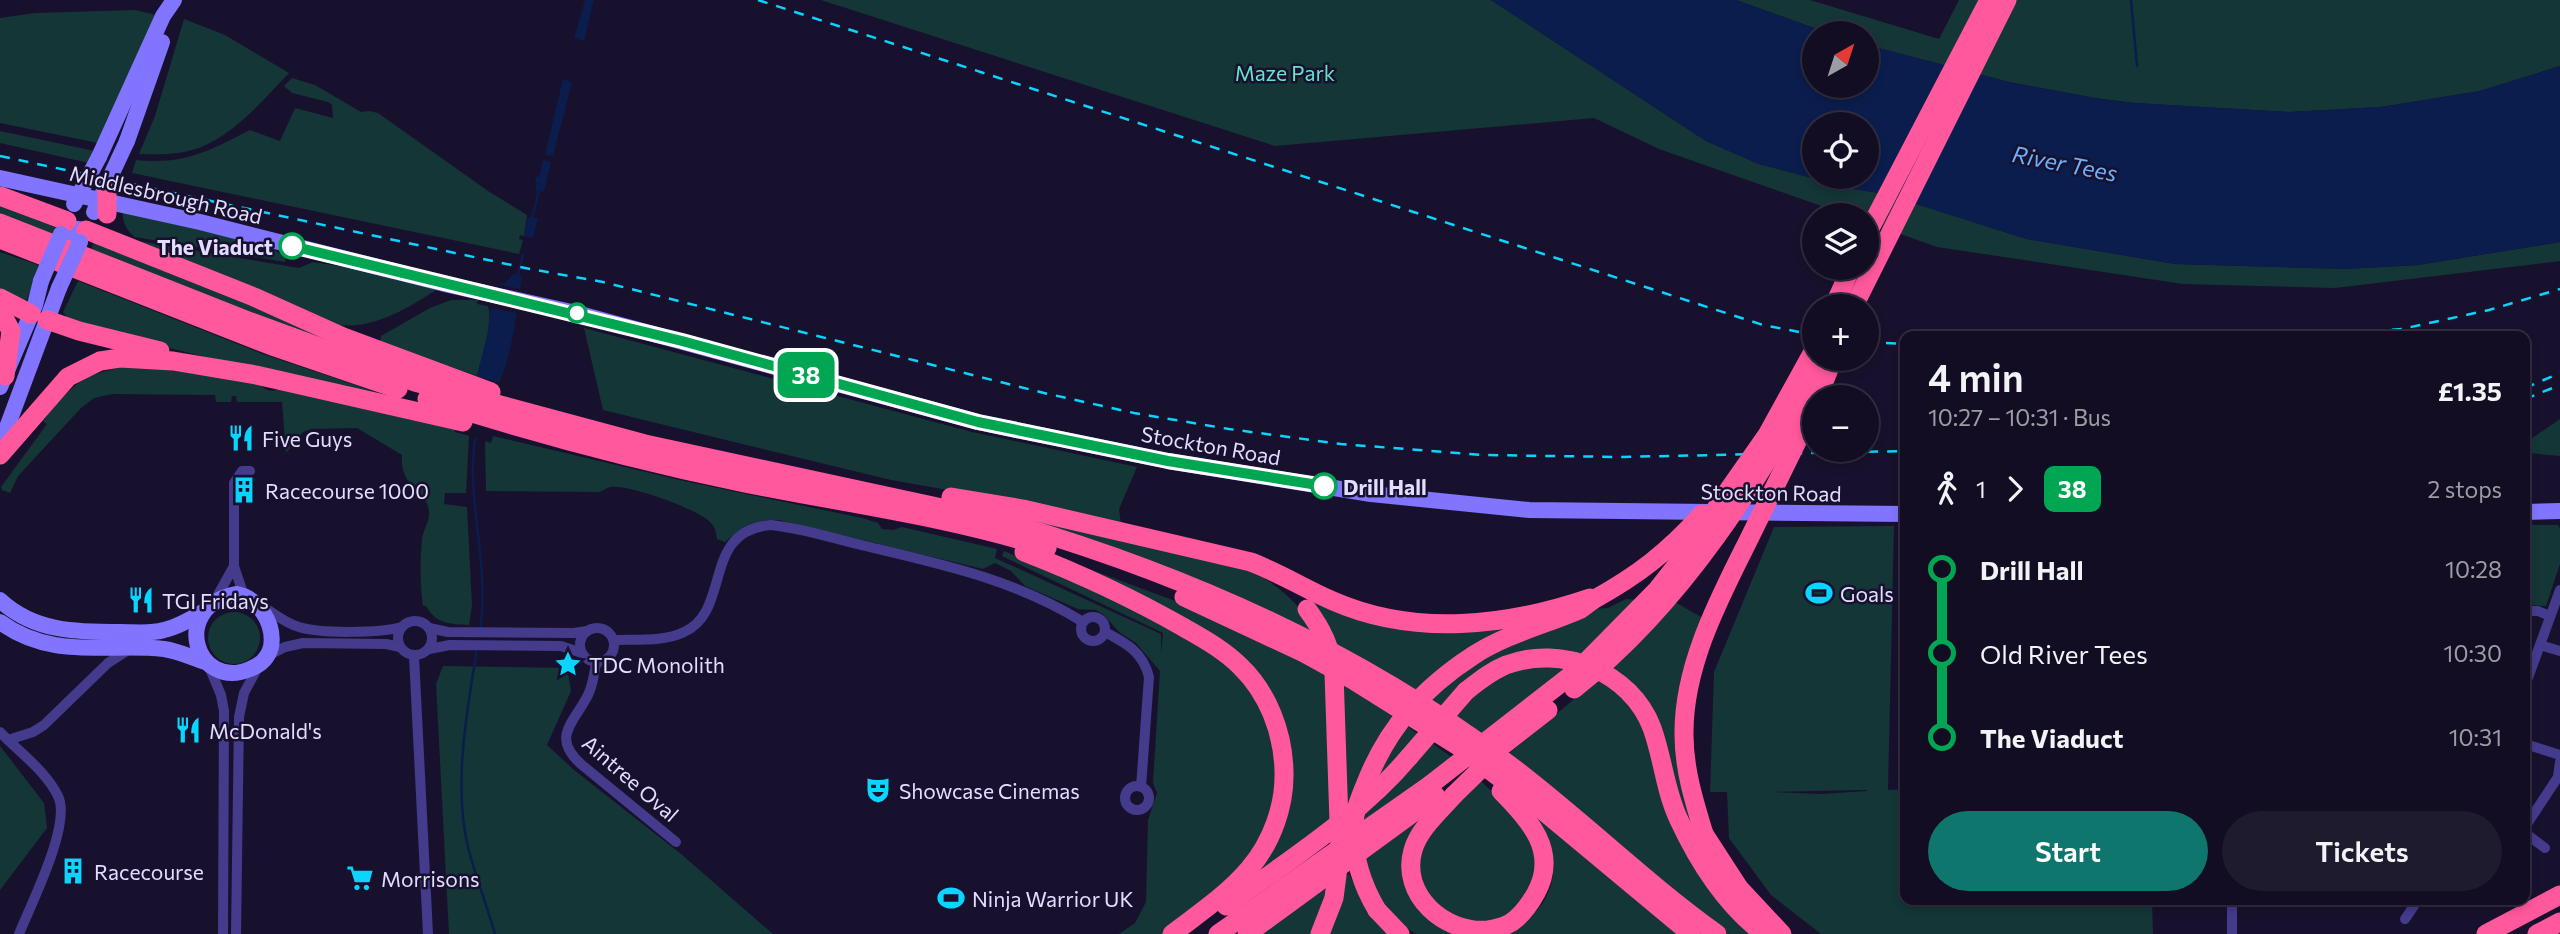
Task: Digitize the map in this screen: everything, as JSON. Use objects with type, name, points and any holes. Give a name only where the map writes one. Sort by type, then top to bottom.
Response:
[{"type":"highway","points":[[1879,211],[1989,0]]},
{"type":"highway","points":[[1860,294],[2007,0]]},
{"type":"highway","points":[[79,222],[107,188]]},
{"type":"highway","points":[[2,190],[79,222],[112,232],[124,244],[343,337],[493,393],[550,428]]},
{"type":"highway","points":[[0,223],[239,317],[415,382],[649,463],[926,518],[1044,547],[1195,600],[1353,680],[1458,746],[1542,810],[1692,934]]},
{"type":"highway","points":[[0,239],[272,346],[550,428]]},
{"type":"highway","points":[[0,299],[111,340],[181,355],[218,368]]},
{"type":"highway","points":[[0,310],[11,331],[2,381]]},
{"type":"highway","points":[[0,455],[68,377],[100,361],[142,359],[218,368],[470,424],[550,428],[645,444],[1002,521],[1051,535],[1217,596],[1293,631],[1395,687],[1509,764],[1717,934]]},
{"type":"highway","points":[[1218,934],[1442,790],[1588,660],[1657,590],[1706,528],[1718,505],[1767,435],[1802,371]]},
{"type":"highway","points":[[1247,934],[1521,731],[1594,673],[1674,591],[1719,533],[1749,490],[1820,371]]},
{"type":"highway","points":[[1782,934],[1739,888],[1704,834],[1686,768],[1684,733],[1687,698],[1696,663],[1723,591],[1802,430]]},
{"type":"highway","points":[[829,484],[876,485],[1023,509],[1211,553],[1265,574],[1311,600],[1408,623],[1486,622],[1565,607],[1590,598],[1593,600]]},
{"type":"highway","points":[[1400,934],[1377,910],[1365,890],[1358,868],[1354,822],[1369,774],[1394,727],[1430,688],[1474,655],[1581,609],[1634,577],[1676,543],[1702,514],[1718,505]]},
{"type":"highway","points":[[926,518],[1042,559],[1144,606],[1228,655],[1261,692],[1276,724],[1284,758],[1283,792],[1275,826],[1248,870],[1230,888],[1172,934]]},
{"type":"highway","points":[[1311,600],[1326,639],[1334,673],[1340,868],[1334,898],[1320,934]]},
{"type":"highway","points":[[1189,934],[1313,842],[1390,779],[1466,691],[1497,670],[1528,660],[1571,661],[1592,667],[1611,677],[1635,699],[1652,727],[1665,783],[1693,848],[1734,905],[1764,934]]},
{"type":"highway","points":[[1442,790],[1413,851],[1411,868],[1415,886],[1422,901],[1448,924],[1465,929],[1501,928],[1516,920],[1528,906],[1544,876],[1545,858],[1541,841],[1532,825],[1458,746]]},
{"type":"highway","points":[[2486,934],[2560,895]]},
{"type":"highway","points":[[2537,934],[2560,922]]},
{"type":"main road","points":[[107,188],[171,18],[173,1]]},
{"type":"main road","points":[[2,381],[38,313],[79,222],[117,121],[163,16],[173,1]]},
{"type":"main road","name":"Middlesbrough Road","points":[[2,190],[200,222],[525,302]]},
{"type":"main road","name":"Stockton Road","points":[[525,302],[682,341],[978,422],[1168,461],[1371,494],[1529,510],[1900,514]]},
{"type":"main road","points":[[0,446],[38,313]]},
{"type":"main road","points":[[2530,512],[2560,511]]},
{"type":"main road","points":[[0,600],[27,620],[57,629],[149,633],[164,630],[229,596],[249,598],[267,619],[271,637],[263,661],[247,671],[230,673],[166,649],[83,649],[51,645],[23,636],[0,622]]},
{"type":"main road","points":[[207,663],[199,651],[195,633],[197,623],[209,606]]},
{"type":"street","points":[[250,471],[242,471],[234,483],[234,566],[249,598],[286,622],[310,630],[381,631],[419,621],[429,628],[448,632],[587,631]]},
{"type":"street","points":[[614,640],[670,637],[690,629],[701,620],[708,607],[723,558],[731,545],[747,532],[771,525],[974,572],[1061,608],[1083,622]]},
{"type":"street","points":[[209,606],[234,566]]},
{"type":"street","points":[[2530,672],[2560,590]]},
{"type":"street","points":[[2530,611],[2550,615]]},
{"type":"street","points":[[1090,617],[1098,618],[1104,624],[1105,632],[1101,639],[1089,641],[1081,633],[1083,622],[1090,617]]},
{"type":"street","points":[[402,627],[398,639],[400,647],[414,656],[429,649],[433,641],[429,628]]},
{"type":"street","points":[[429,649],[450,645],[561,646],[582,653],[596,663],[608,659],[615,647],[614,640],[606,630],[593,628],[582,637],[582,653]]},
{"type":"street","points":[[1105,632],[1134,649],[1147,667],[1149,677],[1141,787]]},
{"type":"street","points":[[236,934],[239,717],[244,694],[263,661],[285,647],[303,643],[400,647]]},
{"type":"street","points":[[2540,645],[2560,651]]},
{"type":"street","points":[[4,736],[33,732],[44,725],[108,663],[128,650]]},
{"type":"street","points":[[414,656],[428,934]]},
{"type":"street","points":[[207,663],[221,695],[224,711],[223,934]]},
{"type":"street","name":"Aintree Oval","points":[[596,663],[592,686],[569,727],[566,746],[572,757],[676,842]]},
{"type":"street","points":[[4,736],[48,781],[62,807],[59,833],[19,934]]},
{"type":"street","points":[[2530,746],[2560,755]]},
{"type":"street","points":[[2530,820],[2559,778],[2560,762]]},
{"type":"street","points":[[2530,837],[2545,848]]},
{"type":"street","points":[[2232,905],[2232,934]]},
{"type":"street","points":[[2405,919],[2415,905]]},
{"type":"green space","name":"Maze Park","points":[[821,0],[1491,0],[1706,141],[1759,164],[1802,175],[1802,189],[1854,189],[1885,194],[2027,239],[2175,264],[2344,269],[2418,265],[2560,242],[2560,261],[2335,288],[2183,284],[1937,247],[1879,226],[1879,203],[1813,203],[1659,149],[1594,118],[1275,146]]},
{"type":"green space","points":[[1736,0],[1810,0],[1879,21],[1802,21],[1802,24]]},
{"type":"green space","points":[[1959,0],[2560,0],[2560,66],[2480,91],[2381,107],[2289,112],[2135,103],[2009,82],[1880,48],[1880,21],[1939,39]]},
{"type":"green space","points":[[135,10],[160,16],[98,143],[0,123],[0,18],[35,13]]},
{"type":"green space","points":[[184,19],[225,35],[289,73],[239,123],[210,143],[177,153],[139,154],[155,116]]},
{"type":"green space","points":[[292,78],[315,85],[361,112],[378,113],[488,191],[527,215],[524,236],[520,235],[519,239],[523,240],[519,254],[132,173],[136,160],[168,160],[196,155],[250,130],[280,141],[295,108],[333,118],[332,105],[328,102],[292,93],[284,86]]},
{"type":"green space","points":[[0,131],[95,151],[89,163],[0,143]]},
{"type":"green space","points":[[0,203],[60,223],[54,237],[0,219]]},
{"type":"green space","points":[[123,211],[259,243],[286,256],[285,262],[135,237],[126,226]]},
{"type":"green space","points":[[139,241],[299,268],[313,262],[351,268],[436,290],[377,321],[339,325]]},
{"type":"green space","points":[[94,242],[440,382],[90,252]]},
{"type":"green space","points":[[0,252],[41,266],[24,306],[0,295]]},
{"type":"green space","points":[[78,281],[263,354],[400,400],[222,361],[72,324],[63,312]]},
{"type":"green space","points":[[451,300],[478,300],[477,304],[488,306],[490,323],[477,376],[380,342],[381,336],[430,308]]},
{"type":"green space","points":[[584,328],[972,432],[1137,467],[1119,509],[1121,524],[891,480],[603,410]]},
{"type":"green space","points":[[136,365],[258,383],[269,390],[282,388],[455,428],[455,432],[469,436],[466,493],[445,493],[444,504],[467,507],[472,605],[469,625],[439,620],[423,606],[421,547],[429,512],[428,505],[405,475],[402,455],[357,428],[311,429],[303,432],[286,453],[282,402],[237,402],[236,396],[232,396],[231,402],[216,402],[215,395],[112,394],[94,398],[81,408],[18,476],[10,493],[2,490],[1,487],[47,424],[43,421],[73,387],[92,376]]},
{"type":"green space","points":[[2560,419],[2560,456],[2530,453],[2530,440]]},
{"type":"green space","points":[[493,436],[684,481],[862,518],[878,523],[882,529],[902,527],[997,549],[995,558],[1161,634],[1161,654],[1163,633],[1002,556],[1004,551],[1105,593],[1222,660],[1247,684],[1266,714],[1275,743],[1278,792],[1255,853],[1169,934],[1119,934],[1135,923],[1146,902],[1148,820],[1157,793],[1153,783],[1160,671],[1136,643],[1119,632],[1096,610],[1078,609],[1025,586],[1011,571],[995,563],[983,569],[779,520],[750,524],[725,542],[717,539],[712,524],[700,515],[631,489],[610,487],[600,492],[486,491],[485,441],[491,443]]},
{"type":"green space","points":[[1023,517],[1246,568],[1288,596],[1305,615],[1319,637]]},
{"type":"green space","points":[[2530,525],[2558,525],[2560,529],[2560,564],[2546,606],[2530,605]]},
{"type":"green space","name":"Goals","points":[[1894,526],[1888,790],[1900,789],[1900,905],[2152,905],[2153,934],[1821,934],[1771,895],[1729,838],[1727,792],[1710,792],[1714,672],[1774,527]],"holes":[[[1866,790],[1867,791],[1821,794],[1772,792]]]},
{"type":"green space","points":[[1065,560],[1205,612],[1329,676],[1331,820],[1237,891],[1285,811],[1259,681]]},
{"type":"green space","points":[[1626,599],[1637,600],[1583,654],[1555,651],[1443,707],[1429,698],[1475,661],[1593,609],[1608,608]]},
{"type":"green space","points":[[1309,600],[1366,617],[1517,621],[1417,691],[1332,643]]},
{"type":"green space","points":[[1673,601],[1703,618],[1679,702],[1715,872],[1611,667]]},
{"type":"green space","points":[[234,612],[253,619],[260,638],[253,657],[234,664],[215,657],[208,638],[215,619]]},
{"type":"green space","points":[[1534,664],[1571,665],[1482,736],[1454,716],[1485,684]]},
{"type":"green space","points":[[443,666],[567,668],[571,691],[547,745],[574,770],[681,854],[773,934],[449,934],[436,684]]},
{"type":"green space","points":[[1602,676],[1643,719],[1664,791],[1761,934],[1729,934],[1719,927],[1508,754]]},
{"type":"green space","points":[[1340,682],[1392,716],[1377,739],[1349,810],[1343,812]]},
{"type":"green space","points":[[1404,724],[1418,734],[1373,784]]},
{"type":"green space","points":[[1429,741],[1453,758],[1363,824],[1368,805]]},
{"type":"green space","points":[[0,746],[44,803],[47,828],[0,890]]},
{"type":"green space","points":[[1478,778],[1522,822],[1539,854],[1533,887],[1504,922],[1452,920],[1426,893],[1419,866],[1424,840]]},
{"type":"green space","points":[[1536,817],[1686,934],[1500,934],[1519,925],[1533,914],[1544,901],[1551,886],[1552,852]]},
{"type":"green space","points":[[1422,818],[1406,863],[1461,934],[1416,934],[1403,926],[1376,895],[1363,861]]},
{"type":"green space","points":[[1349,874],[1388,934],[1326,934],[1341,880]]},
{"type":"green space","points":[[1328,887],[1313,934],[1261,934]]},
{"type":"water","points":[[585,0],[594,0],[584,41],[574,38]]},
{"type":"water","name":"River Tees","points":[[1491,0],[1736,0],[1802,24],[1802,98],[1880,98],[1880,48],[2009,82],[2095,98],[2135,103],[2289,112],[2381,107],[2480,91],[2560,66],[2560,242],[2418,265],[2344,269],[2175,264],[2026,239],[1885,194],[1854,189],[1879,189],[1879,112],[1802,112],[1802,175],[1759,164],[1706,141]]},
{"type":"water","points":[[563,79],[572,82],[553,156],[545,155]]},
{"type":"water","points":[[543,160],[551,162],[544,192],[535,191],[536,176],[539,177]]},
{"type":"water","points":[[528,217],[538,218],[533,238],[524,236]]},
{"type":"water","points":[[513,274],[522,276],[511,343],[499,383],[477,376],[490,310],[494,308],[499,284],[505,283]]},
{"type":"pier","points":[[497,284],[525,290],[521,314],[492,308]]},
{"type":"waterway","points":[[2131,0],[2137,66]]},
{"type":"waterway","points":[[532,218],[539,190]]},
{"type":"waterway","points":[[517,279],[523,255]]},
{"type":"waterway","points":[[475,439],[473,486],[482,581],[480,629]]},
{"type":"waterway","points":[[477,649],[463,748],[462,799],[468,847],[495,934]]},
{"type":"railway","points":[[758,0],[1763,325],[1802,332]]},
{"type":"railway","points":[[0,156],[530,269],[603,282],[1044,393],[1134,413],[1229,429],[1341,444],[1483,455],[1620,457],[1900,451]]},
{"type":"railway","points":[[2377,331],[2402,329],[2489,310],[2560,289]]},
{"type":"railway","points":[[1879,343],[1900,344]]},
{"type":"railway","points":[[2530,386],[2560,373]]},
{"type":"railway","points":[[2530,397],[2560,385]]},
{"type":"bus line","name":"38","points":[[292,246],[576,313],[978,422],[1168,461],[1324,486]]},
{"type":"place","name":"The Viaduct","points":[[292,246]]},
{"type":"place","name":"Five Guys","points":[[241,438]]},
{"type":"place","name":"Drill Hall","points":[[1324,486]]},
{"type":"place","name":"Racecourse 1000","points":[[244,490]]},
{"type":"place","name":"Goals","points":[[1819,593]]},
{"type":"place","name":"TGI Fridays","points":[[141,600]]},
{"type":"place","name":"TDC Monolith","points":[[568,664]]},
{"type":"place","name":"McDonald's","points":[[188,730]]},
{"type":"place","name":"Showcase Cinemas","points":[[878,790]]},
{"type":"place","name":"Racecourse","points":[[73,871]]},
{"type":"place","name":"Morrisons","points":[[360,878]]},
{"type":"place","name":"Ninja Warrior UK","points":[[951,898]]}]
